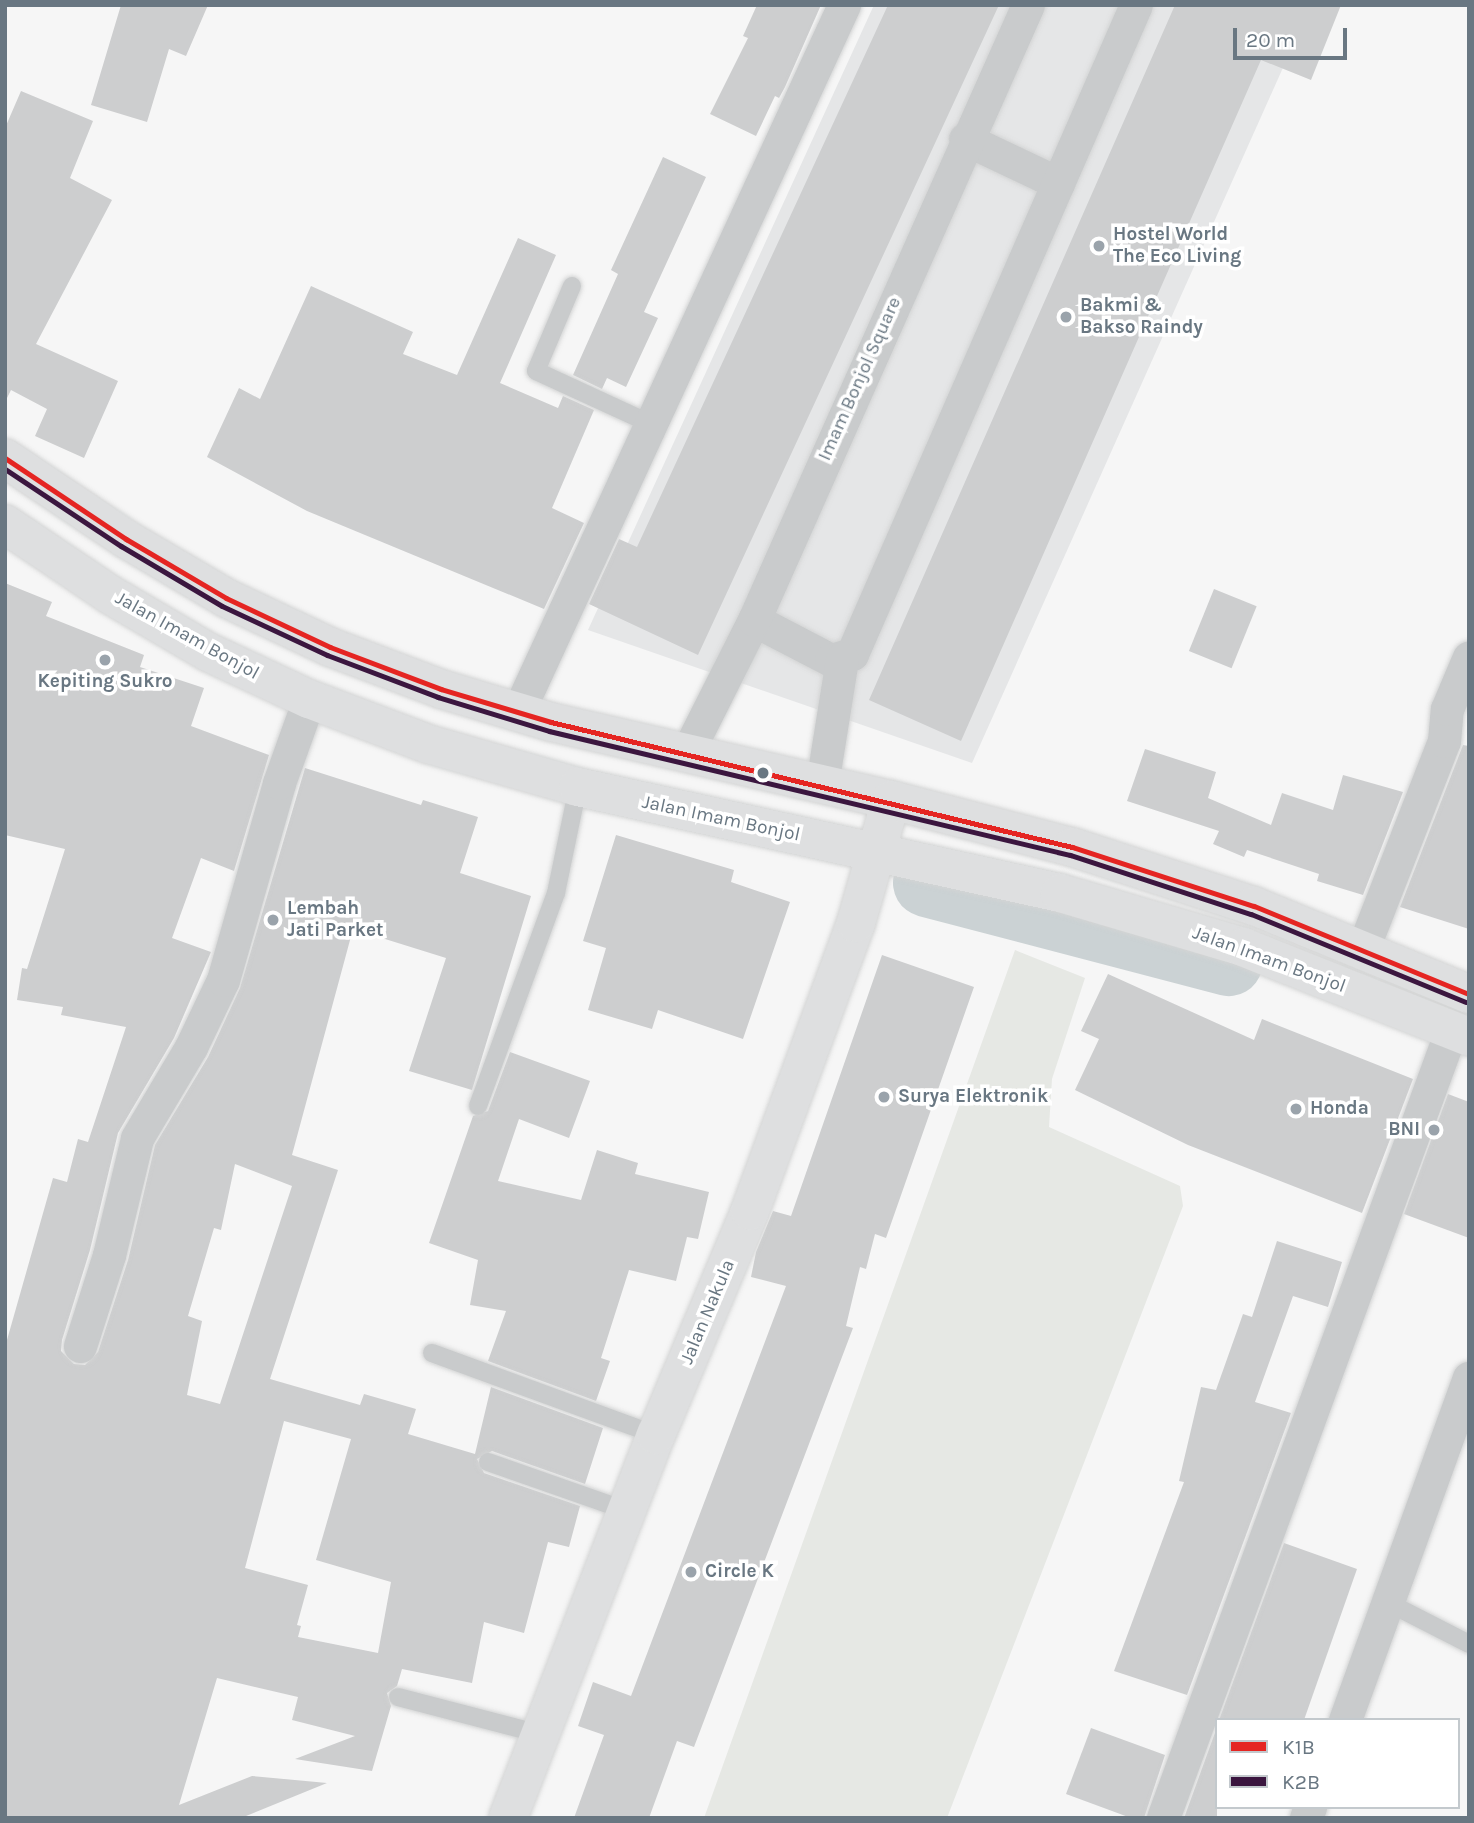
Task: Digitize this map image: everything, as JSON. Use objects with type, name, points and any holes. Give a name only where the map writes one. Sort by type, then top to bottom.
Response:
[{"type":"main road","points":[[5,458],[125,539],[226,598],[330,647],[441,689],[518,712],[891,800],[1072,847],[1254,906],[1469,993]]},
{"type":"main road","name":"Jalan Imam Bonjol","points":[[5,524],[109,594],[208,652],[309,699],[428,744],[578,787],[1060,893],[1243,947],[1460,1034]]},
{"type":"main road","name":"Jalan Nakula","points":[[508,1818],[656,1435],[750,1211],[856,923],[891,800]]},
{"type":"street","points":[[518,712],[844,5]]},
{"type":"street","name":"Imam Bonjol Square","points":[[687,753],[754,620],[965,139],[1028,5]]},
{"type":"street","points":[[754,620],[831,660],[852,654],[1136,5]]},
{"type":"street","points":[[965,139],[1058,183]]},
{"type":"street","points":[[1362,951],[1444,741],[1447,709],[1469,657]]},
{"type":"street","points":[[822,784],[842,659]]},
{"type":"street","points":[[80,1346],[109,1255],[137,1138],[191,1047],[223,980],[279,783],[309,699]]},
{"type":"street","points":[[1163,1818],[1460,1034]]},
{"type":"street","points":[[1346,1718],[1385,1601],[1469,1378]]},
{"type":"lane","points":[[572,286],[536,371],[651,424]]},
{"type":"lane","points":[[478,1106],[556,893],[578,787]]},
{"type":"lane","points":[[432,1353],[656,1435]]},
{"type":"lane","points":[[488,1462],[628,1511]]},
{"type":"lane","points":[[1385,1601],[1469,1644]]},
{"type":"lane","points":[[398,1697],[540,1734]]},
{"type":"shaded area","points":[[874,5],[1311,5],[972,763],[588,630]]},
{"type":"shaded area","points":[[1015,950],[1085,978],[1052,1079],[1049,1127],[1180,1186],[1183,1206],[947,1818],[704,1818]]},
{"type":"building","points":[[121,5],[208,5],[186,56],[169,49],[147,122],[91,105]]},
{"type":"building","points":[[757,5],[821,5],[785,87],[779,98],[775,96],[756,136],[710,114],[748,38],[743,36]]},
{"type":"building","points":[[888,5],[999,5],[698,655],[589,604],[619,539],[637,547]]},
{"type":"building","points":[[1175,5],[1341,5],[1311,80],[1261,60],[961,741],[869,700]]},
{"type":"building","points":[[21,91],[93,121],[70,178],[112,200],[36,344],[118,381],[84,458],[35,436],[47,409],[11,390],[5,402],[5,128]]},
{"type":"building","points":[[663,157],[706,177],[644,312],[658,318],[626,387],[607,378],[602,389],[573,375],[618,274],[611,270]]},
{"type":"building","points":[[518,238],[556,255],[500,383],[558,408],[563,396],[594,410],[552,508],[584,523],[544,609],[307,511],[207,457],[239,388],[260,399],[311,286],[413,332],[403,354],[457,375]]},
{"type":"building","points":[[5,583],[52,602],[46,616],[144,655],[140,667],[204,688],[191,726],[269,755],[234,871],[201,858],[172,938],[211,952],[174,1038],[118,1133],[90,1250],[62,1340],[61,1351],[74,1364],[85,1365],[98,1352],[128,1260],[155,1145],[208,1057],[240,988],[305,768],[421,805],[423,800],[478,817],[460,873],[531,896],[472,1090],[409,1071],[446,958],[353,929],[292,1155],[338,1170],[270,1379],[360,1405],[364,1394],[416,1409],[408,1434],[475,1454],[491,1387],[603,1428],[585,1484],[492,1451],[477,1459],[484,1473],[580,1506],[569,1547],[548,1542],[524,1633],[484,1622],[472,1683],[402,1669],[397,1686],[387,1693],[391,1706],[372,1771],[295,1759],[355,1736],[292,1720],[298,1697],[217,1678],[179,1805],[252,1776],[327,1783],[241,1818],[5,1818],[5,1347],[53,1178],[67,1182],[78,1139],[88,1142],[126,1027],[61,1015],[63,1007],[17,1000],[22,968],[27,969],[65,849],[5,835]],"holes":[[[235,1164],[292,1186],[220,1404],[187,1395],[202,1321],[188,1316],[214,1228],[221,1230]],[[284,1421],[351,1439],[316,1560],[391,1582],[378,1653],[298,1637],[301,1626],[297,1625],[308,1585],[245,1568]]]},
{"type":"building","points":[[1214,589],[1257,606],[1232,668],[1189,651]]},
{"type":"building","points":[[1463,745],[1469,746],[1469,929],[1400,907]]},
{"type":"building","points":[[1145,749],[1216,772],[1208,798],[1271,825],[1282,793],[1333,810],[1343,775],[1403,792],[1363,895],[1317,881],[1319,874],[1247,850],[1244,857],[1213,844],[1219,831],[1127,801]]},
{"type":"building","points":[[616,835],[734,870],[731,882],[790,902],[743,1039],[658,1010],[652,1029],[588,1010],[606,948],[583,941]]},
{"type":"building","points":[[882,955],[974,987],[886,1238],[875,1234],[866,1269],[860,1267],[846,1326],[853,1328],[694,1747],[677,1741],[649,1818],[574,1818],[604,1735],[578,1726],[593,1682],[631,1696],[786,1286],[751,1277],[756,1252],[773,1211],[791,1216]]},
{"type":"building","points":[[1108,974],[1254,1040],[1262,1019],[1413,1079],[1362,1213],[1188,1145],[1075,1090],[1099,1039],[1081,1031]]},
{"type":"building","points":[[510,1052],[590,1081],[569,1138],[519,1119],[498,1181],[581,1200],[597,1150],[638,1163],[635,1174],[709,1192],[698,1239],[687,1237],[676,1281],[629,1270],[601,1358],[610,1361],[596,1401],[488,1361],[506,1311],[470,1305],[478,1260],[429,1243],[473,1116],[488,1111]]},
{"type":"building","points":[[1448,1094],[1469,1102],[1469,1238],[1404,1214]]},
{"type":"building","points":[[1277,1241],[1342,1262],[1328,1307],[1293,1296],[1255,1402],[1291,1413],[1187,1695],[1114,1671],[1184,1482],[1179,1481],[1201,1387],[1216,1390],[1243,1314],[1252,1317]]},
{"type":"building","points":[[1284,1543],[1357,1569],[1305,1718],[1220,1718]]},
{"type":"building","points":[[1091,1728],[1165,1755],[1144,1818],[1131,1818],[1066,1794]]},
{"type":"building","points":[[1215,1733],[1217,1818],[1184,1818]]},
{"type":"waterway","points":[[927,883],[1229,962]]},
{"type":"transit line","name":"K1B","points":[[5,458],[126,539],[226,598],[330,647],[441,689],[551,722],[1072,847],[1254,906],[1469,994]]},
{"type":"transit line","name":"K2B","points":[[5,469],[121,546],[222,606],[327,655],[438,697],[549,731],[1070,855],[1251,914],[1466,1002]]},
{"type":"place","name":"Hostel World The Eco Living","points":[[1099,246]]},
{"type":"place","name":"Bakmi & Bakso Raindy","points":[[1066,317]]},
{"type":"place","name":"Kepiting Sukro","points":[[105,660]]},
{"type":"place","name":"Lembah Jati Parket","points":[[273,920]]},
{"type":"place","name":"Surya Elektronik","points":[[884,1097]]},
{"type":"place","name":"Honda","points":[[1296,1109]]},
{"type":"place","name":"BNI","points":[[1434,1130]]},
{"type":"place","name":"Circle K","points":[[691,1572]]}]
